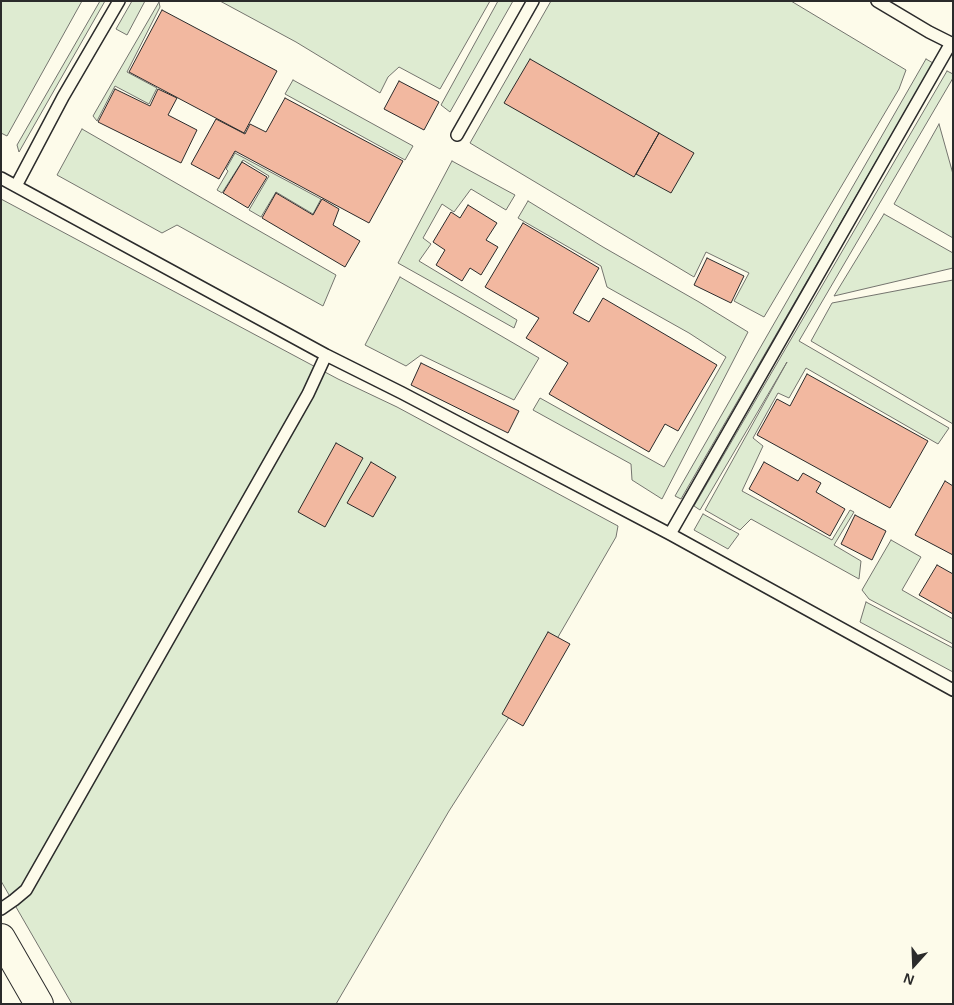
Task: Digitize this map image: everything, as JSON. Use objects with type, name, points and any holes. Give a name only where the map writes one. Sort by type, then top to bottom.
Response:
[{"type":"highway","points":[[1,938],[40,1004]]},
{"type":"lane","points":[[16,186],[63,98],[119,1]]},
{"type":"lane","points":[[457,135],[533,1]]},
{"type":"lane","points":[[670,534],[952,43],[929,32],[877,1]]},
{"type":"lane","points":[[1,178],[326,355],[670,534],[953,690]]},
{"type":"lane","points":[[1,909],[26,890],[308,394],[326,355]]},
{"type":"green space","points":[[1,1],[82,1],[7,136],[1,133]]},
{"type":"green space","points":[[100,1],[105,1],[19,152],[17,145]]},
{"type":"green space","points":[[132,1],[145,1],[127,35],[116,29]]},
{"type":"green space","points":[[220,1],[490,1],[440,89],[399,67],[388,77],[380,93],[296,42]]},
{"type":"green space","points":[[498,1],[513,1],[450,112],[441,105]]},
{"type":"green space","points":[[551,1],[791,1],[906,70],[899,89],[764,317],[734,301],[749,273],[706,252],[694,277],[470,143]]},
{"type":"green space","points":[[159,2],[160,7],[127,72],[157,88],[149,104],[115,86],[97,121],[93,116]]},
{"type":"green space","points":[[926,59],[933,63],[681,499],[675,496]]},
{"type":"green space","points":[[947,71],[953,74],[953,78],[799,341],[949,428],[938,444],[806,368],[789,398],[778,393],[753,438],[763,446],[742,491],[832,540],[850,510],[854,512],[834,545],[861,561],[859,579],[751,519],[740,530],[705,510],[787,362],[700,510],[694,506]]},
{"type":"green space","points":[[293,80],[413,146],[405,160],[285,94]]},
{"type":"green space","points":[[939,124],[953,174],[953,238],[894,204]]},
{"type":"green space","points":[[82,129],[336,275],[323,306],[177,225],[162,233],[57,175]]},
{"type":"green space","points":[[235,153],[321,199],[313,214],[276,192],[261,217],[249,210],[269,176],[243,160],[222,193],[217,190],[228,171],[226,169]]},
{"type":"green space","points":[[452,161],[515,195],[506,210],[471,189],[454,212],[442,204],[423,238],[431,244],[419,261],[517,320],[514,328],[398,263]]},
{"type":"green space","points":[[1,199],[338,379],[397,407],[618,526],[616,537],[536,675],[449,811],[336,1004],[72,1004],[1,881]]},
{"type":"green space","points":[[528,201],[748,332],[662,499],[632,480],[631,464],[533,410],[540,398],[664,467],[726,357],[689,333],[607,287],[601,266],[518,218]]},
{"type":"green space","points":[[884,214],[953,253],[953,268],[834,296]]},
{"type":"green space","points":[[400,277],[539,358],[514,400],[421,355],[406,366],[365,345]]},
{"type":"green space","points":[[953,280],[953,424],[811,341],[832,303]]},
{"type":"green space","points":[[703,514],[739,534],[728,549],[694,530]]},
{"type":"green space","points":[[891,540],[921,557],[902,590],[953,619],[953,644],[869,599],[862,590]]},
{"type":"green space","points":[[866,602],[953,648],[953,672],[860,622]]},
{"type":"building","points":[[162,10],[277,71],[244,133],[129,72]]},
{"type":"building","points":[[530,59],[659,133],[634,177],[504,103]]},
{"type":"building","points":[[399,81],[439,102],[424,130],[384,109]]},
{"type":"building","points":[[115,89],[150,106],[158,89],[177,98],[168,115],[197,130],[181,163],[98,122]]},
{"type":"building","points":[[285,98],[403,161],[369,223],[235,151],[219,179],[191,164],[216,119],[245,134],[250,124],[266,132]]},
{"type":"building","points":[[659,133],[694,153],[671,193],[636,174]]},
{"type":"building","points":[[242,162],[267,177],[248,208],[223,193]]},
{"type":"building","points":[[276,193],[313,215],[322,199],[339,209],[333,225],[360,241],[345,267],[262,218]]},
{"type":"building","points":[[468,205],[497,223],[486,240],[498,247],[481,275],[470,268],[462,281],[436,265],[445,250],[433,242],[451,212],[460,218]]},
{"type":"building","points":[[523,223],[599,268],[573,313],[589,322],[603,298],[717,365],[678,431],[665,424],[649,452],[549,394],[568,363],[526,338],[539,318],[485,287]]},
{"type":"building","points":[[707,258],[744,276],[731,303],[694,285]]},
{"type":"building","points":[[421,363],[519,411],[508,433],[411,385]]},
{"type":"building","points":[[807,374],[928,441],[890,508],[757,435],[777,399],[790,406]]},
{"type":"building","points":[[336,443],[363,458],[325,527],[298,512]]},
{"type":"building","points":[[371,462],[396,477],[373,517],[347,503]]},
{"type":"building","points":[[764,462],[798,481],[803,473],[821,483],[816,492],[845,509],[830,536],[749,489]]},
{"type":"building","points":[[945,481],[953,486],[953,555],[915,535]]},
{"type":"building","points":[[855,515],[886,531],[872,560],[841,544]]},
{"type":"building","points":[[937,565],[953,574],[953,614],[919,595]]},
{"type":"building","points":[[548,632],[570,644],[523,726],[502,714]]}]
